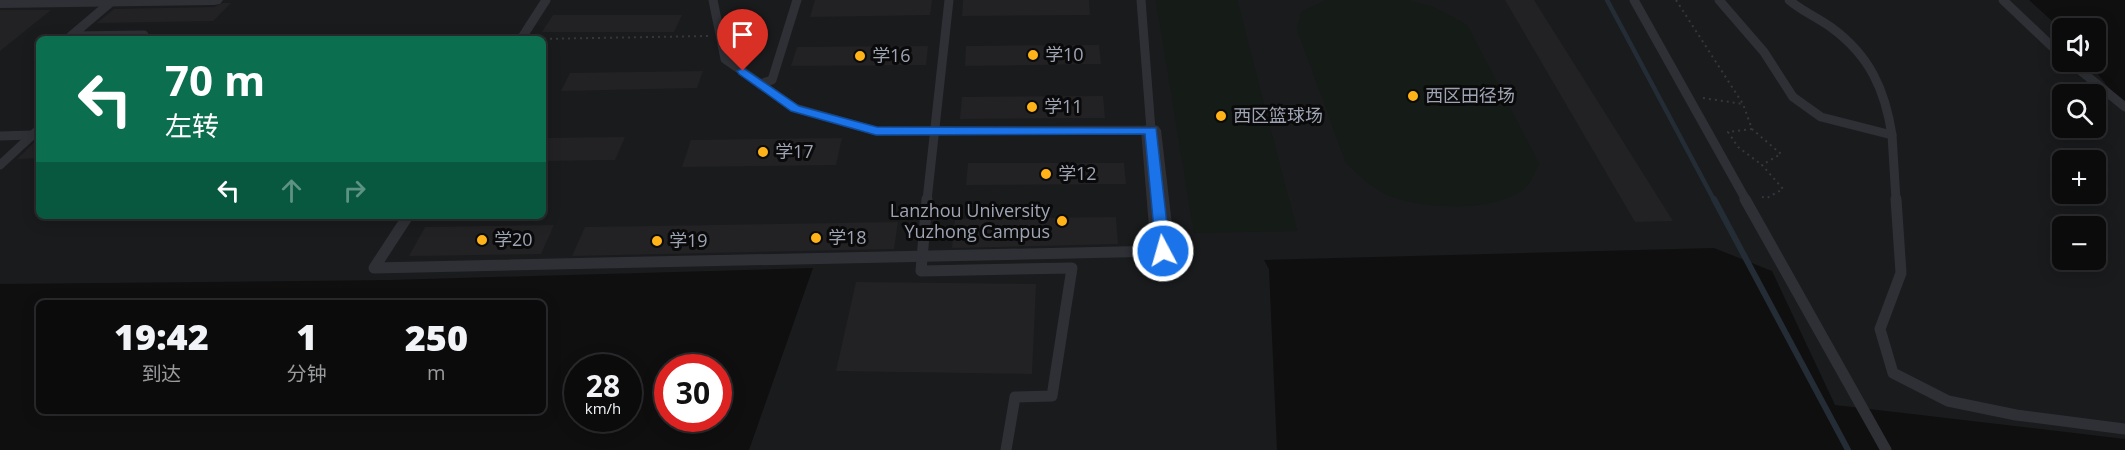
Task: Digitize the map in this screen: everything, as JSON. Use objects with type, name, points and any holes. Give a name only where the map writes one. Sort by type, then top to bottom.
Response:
[{"type":"street","points":[[0,3],[214,0]]},
{"type":"street","points":[[1151,130],[1163,251]]},
{"type":"lane","points":[[523,36],[546,0]]},
{"type":"lane","points":[[713,0],[725,59],[795,108],[876,131],[1151,130],[1141,0]]},
{"type":"lane","points":[[760,84],[772,80],[796,0]]},
{"type":"lane","points":[[949,0],[933,131],[921,271],[1072,268],[1052,396],[1015,397],[1006,450]]},
{"type":"lane","points":[[1634,0],[1886,450]]},
{"type":"lane","points":[[1719,0],[1764,52],[1794,97],[1821,117],[1892,135]]},
{"type":"lane","points":[[1789,0],[1801,11],[1831,28],[1854,49],[1874,76],[1886,100],[1892,135],[1901,273],[1880,329],[1893,372],[1948,401],[2016,415],[2125,429]]},
{"type":"lane","points":[[2003,0],[2052,47]]},
{"type":"lane","points":[[71,36],[111,2]]},
{"type":"lane","points":[[71,36],[143,36]]},
{"type":"lane","points":[[2082,72],[2125,107]]},
{"type":"lane","points":[[0,136],[35,132]]},
{"type":"lane","points":[[0,165],[35,132]]},
{"type":"lane","points":[[406,219],[374,268],[1163,251]]},
{"type":"path","points":[[1676,0],[1743,104],[1752,129],[1781,154],[1762,165]]},
{"type":"path","points":[[546,39],[719,36]]},
{"type":"path","points":[[1687,95],[1743,104]]},
{"type":"path","points":[[1743,195],[1767,198],[1783,189],[1762,165],[1738,147],[1728,132],[1752,129]]},
{"type":"shaded area","name":"Lanzhou University Yuzhong Campus","points":[[0,0],[2029,0],[2052,21],[2052,72],[2096,72],[2106,84],[2052,84],[2052,138],[2106,138],[2106,84],[2125,108],[2125,439],[1835,405],[1772,271],[1714,248],[1264,260],[1269,269],[1277,450],[749,450],[813,268],[391,280],[0,284]]},
{"type":"shaded area","name":"西区篮球场","points":[[1156,0],[1237,0],[1297,231],[1194,233]]},
{"type":"shaded area","name":"西区田径场","points":[[1327,0],[1408,0],[1436,8],[1467,25],[1539,164],[1527,186],[1511,196],[1478,205],[1422,204],[1384,193],[1372,186],[1346,163],[1297,29],[1301,12]]},
{"type":"building","points":[[815,0],[932,0],[930,15],[810,17]]},
{"type":"building","points":[[963,0],[1089,0],[1090,15],[962,16]]},
{"type":"building","points":[[1505,0],[1534,0],[1673,221],[1635,222]]},
{"type":"building","points":[[223,3],[231,3],[213,21],[97,23],[114,9],[214,7]]},
{"type":"building","points":[[0,10],[51,10],[0,51]]},
{"type":"building","points":[[553,15],[682,15],[674,32],[542,32]]},
{"type":"building","name":"学10","points":[[1099,45],[1101,64],[965,66],[966,46]]},
{"type":"building","name":"学16","points":[[928,46],[926,65],[791,66],[797,47]]},
{"type":"building","points":[[703,71],[697,88],[561,91],[570,73]]},
{"type":"building","name":"学11","points":[[1103,96],[1105,118],[960,119],[962,97]]},
{"type":"building","points":[[625,137],[615,160],[546,161],[546,138]]},
{"type":"building","name":"学17","points":[[842,138],[836,165],[682,167],[691,140]]},
{"type":"building","points":[[36,141],[36,158],[17,159]]},
{"type":"building","name":"学12","points":[[968,163],[1124,163],[1126,184],[966,185]]},
{"type":"building","points":[[1116,217],[1118,244],[952,248],[955,219]]},
{"type":"building","points":[[898,222],[894,249],[572,256],[585,227]]},
{"type":"building","name":"学20","points":[[554,225],[541,254],[409,256],[425,227]]},
{"type":"building","points":[[856,282],[1036,284],[1032,374],[836,371]]},
{"type":"waterway","points":[[1607,0],[1714,200]]},
{"type":"waterway","points":[[1714,199],[1848,450]]},
{"type":"place","name":"学10","points":[[1033,55]]},
{"type":"place","name":"学16","points":[[860,56]]},
{"type":"place","name":"西区田径场","points":[[1413,96]]},
{"type":"place","name":"学11","points":[[1032,107]]},
{"type":"place","name":"西区篮球场","points":[[1221,116]]},
{"type":"place","name":"学17","points":[[763,152]]},
{"type":"place","name":"学12","points":[[1046,174]]},
{"type":"place","name":"Lanzhou University Yuzhong Campus","points":[[1062,221]]},
{"type":"place","name":"学18","points":[[816,238]]},
{"type":"place","name":"学20","points":[[482,240]]},
{"type":"place","name":"学19","points":[[657,241]]},
{"type":"route","points":[[743,71],[795,108],[876,131],[1151,130],[1163,251]]}]
